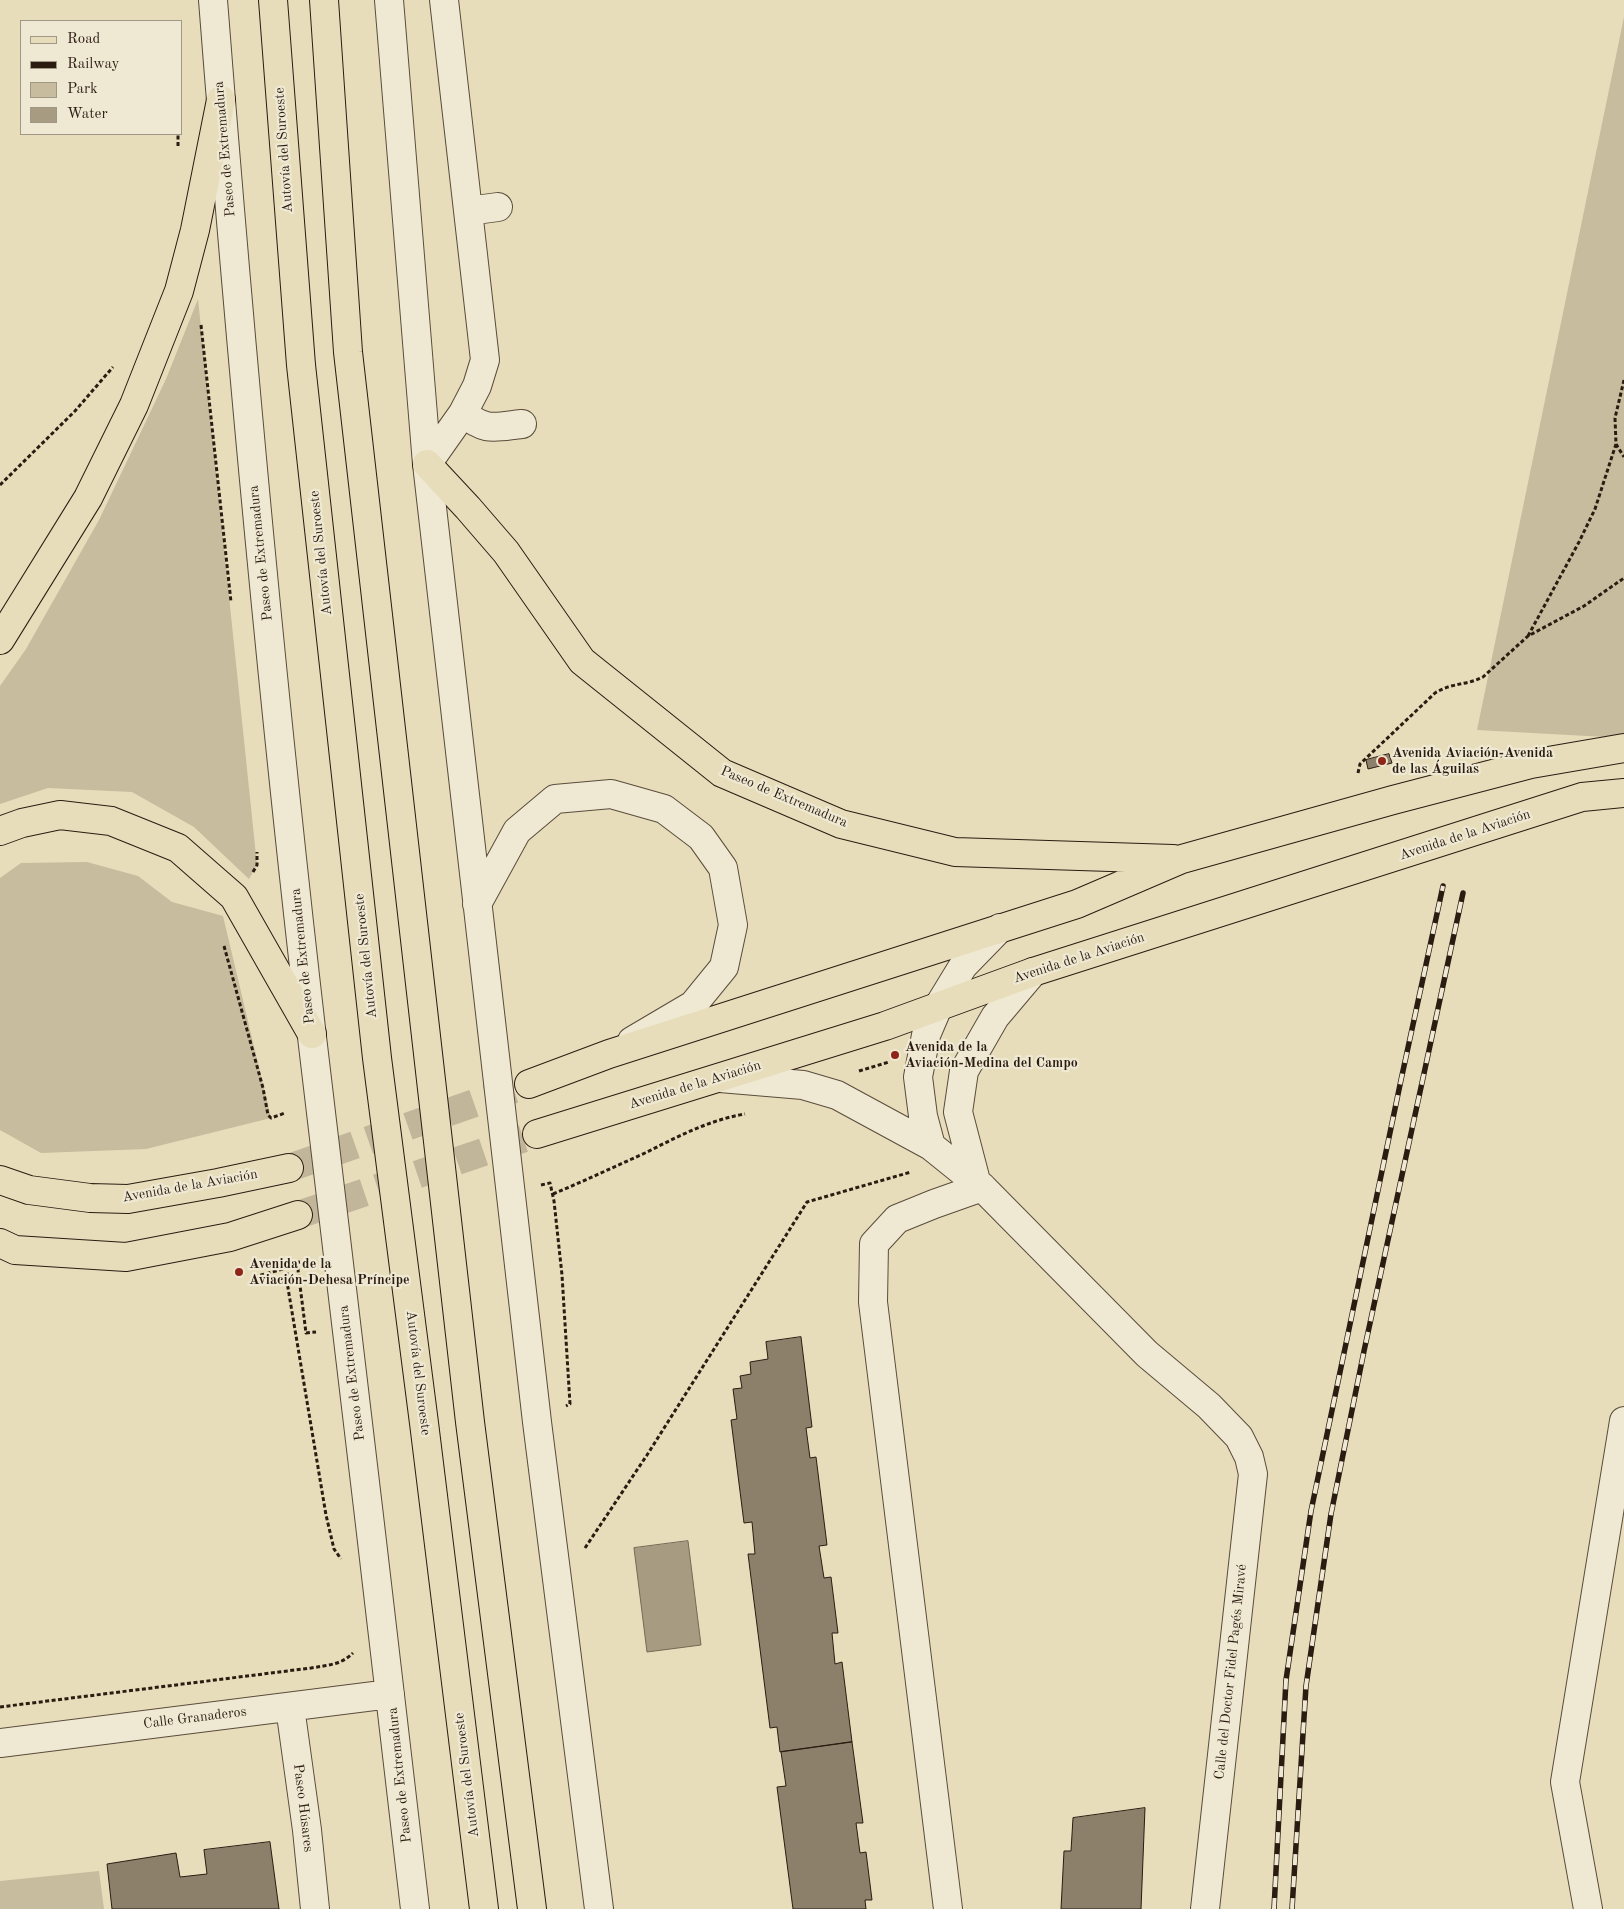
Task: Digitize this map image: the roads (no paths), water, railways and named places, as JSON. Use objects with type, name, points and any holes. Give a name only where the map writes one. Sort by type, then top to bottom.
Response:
[{"type":"main road","name":"Autovía del Suroeste","points":[[273,0],[301,364],[371,1008],[484,1909]]},
{"type":"main road","points":[[324,0],[348,352],[470,1422],[532,1909]]},
{"type":"main road","points":[[0,640],[88,498],[134,404],[178,291],[195,230],[221,100]]},
{"type":"main road","name":"Paseo de Extremadura","points":[[427,464],[506,552],[582,661],[722,773],[841,824],[955,852],[1182,859]]},
{"type":"main road","points":[[529,1084],[609,1054],[1077,904],[1182,859],[1393,800],[1531,764],[1624,748]]},
{"type":"main road","name":"Avenida de la Aviación","points":[[538,1134],[885,1026],[1033,972],[1582,797],[1624,793]]},
{"type":"main road","points":[[0,831],[22,823],[60,815],[111,821],[178,848],[234,897],[312,1034]]},
{"type":"main road","name":"Avenida de la Aviación","points":[[0,1180],[30,1190],[90,1198],[128,1199],[289,1168]]},
{"type":"main road","points":[[5,1249],[126,1257],[230,1237],[298,1215]]},
{"type":"street","name":"Paseo de Extremadura","points":[[213,0],[252,466],[312,1034],[415,1909]]},
{"type":"street","points":[[389,0],[427,464],[537,1422],[599,1909]]},
{"type":"street","points":[[427,464],[463,413],[477,386],[485,360],[444,0]]},
{"type":"street","points":[[468,211],[498,207]]},
{"type":"street","points":[[463,413],[474,422],[486,427],[522,424]]},
{"type":"street","points":[[477,904],[517,831],[555,799],[611,794],[664,809],[701,837],[723,868],[733,925],[724,967],[693,1005],[609,1054]]},
{"type":"street","points":[[931,1146],[923,1116],[918,1077],[926,1034],[938,1007],[963,966],[1000,928]]},
{"type":"street","points":[[948,1909],[873,1302],[872,1270],[874,1244],[897,1220],[979,1184],[958,1112],[964,1071],[995,1017],[1033,972]]},
{"type":"street","name":"Calle del Doctor Fidel Pagés Miravé","points":[[720,1078],[803,1085],[837,1095],[931,1146],[979,1184],[1147,1354],[1209,1406],[1239,1437],[1250,1457],[1253,1474],[1205,1909]]},
{"type":"street","points":[[1588,1909],[1565,1782],[1624,1421]]},
{"type":"street","name":"Calle Granaderos","points":[[0,1742],[390,1694]]},
{"type":"street","name":"Paseo Húsares","points":[[290,1707],[316,1909]]},
{"type":"water","points":[[688,1541],[701,1645],[647,1652],[634,1548]]},
{"type":"tunnel","points":[[289,1168],[529,1084]]},
{"type":"tunnel","points":[[298,1215],[537,1134]]},
{"type":"railway","points":[[1274,1909],[1286,1680],[1311,1511],[1443,886]]},
{"type":"railway","points":[[1292,1909],[1306,1686],[1331,1514],[1364,1351],[1463,893]]},
{"type":"place","name":"Avenida Aviación-Avenida de las Águilas","points":[[1382,761]]},
{"type":"place","name":"Avenida de la Aviación-Medina del Campo","points":[[895,1055]]},
{"type":"place","name":"Avenida de la Aviación-Dehesa Príncipe","points":[[239,1272]]}]
